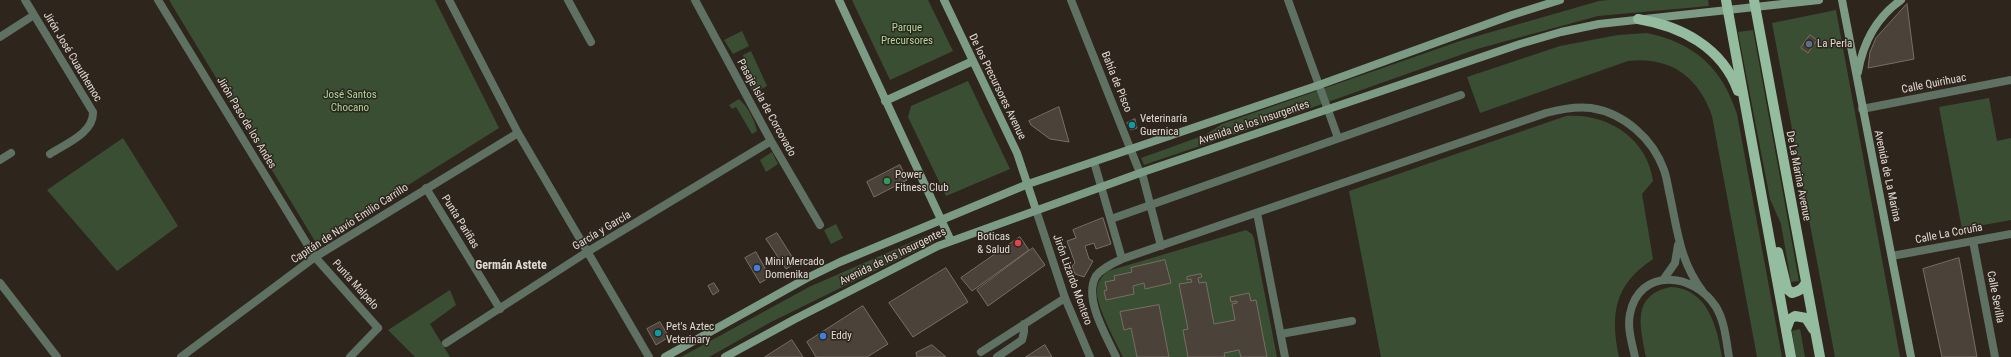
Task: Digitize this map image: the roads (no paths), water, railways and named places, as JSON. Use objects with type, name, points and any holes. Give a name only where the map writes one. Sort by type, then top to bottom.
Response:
[{"type":"main road","points":[[839,0],[950,241]]},
{"type":"main road","name":"De los Precursores Avenue","points":[[944,0],[1017,152],[1036,210]]},
{"type":"main road","name":"Avenida de los Insurgentes","points":[[665,357],[807,278],[872,248],[1028,184],[1319,85],[1512,14],[1560,0]]},
{"type":"main road","points":[[1726,0],[1790,357]]},
{"type":"main road","name":"Avenida de los Insurgentes","points":[[724,357],[950,241],[1141,173],[1520,44],[1599,24],[1728,11],[1754,4],[1819,0]]},
{"type":"main road","name":"Avenida de La Marina","points":[[1842,0],[1911,357]]},
{"type":"main road","points":[[1857,76],[1860,58],[1876,25],[1890,7],[1901,0]]},
{"type":"main road","name":"De La Marina Avenue","points":[[1754,4],[1805,284],[1820,357]]},
{"type":"main road","points":[[1638,19],[1660,23],[1700,41],[1724,66],[1736,84],[1745,110]]},
{"type":"main road","points":[[885,101],[973,62]]},
{"type":"main road","points":[[1764,212],[1774,231],[1787,289],[1792,293],[1797,291],[1805,284]]},
{"type":"main road","points":[[1786,330],[1790,319],[1795,316],[1806,318],[1815,332]]},
{"type":"street","name":"Jirón José Cuauthemoc","points":[[25,0],[93,112],[93,120],[87,129],[50,154]]},
{"type":"street","name":"Jirón Paso de los Andes","points":[[158,0],[315,257]]},
{"type":"street","points":[[449,0],[518,133],[649,357]]},
{"type":"street","points":[[568,0],[591,42]]},
{"type":"street","name":"Pasaje Isla de Corcovado","points":[[695,0],[771,141],[820,225]]},
{"type":"street","name":"Bahía de Pisco","points":[[1071,0],[1141,173],[1160,246]]},
{"type":"street","points":[[1288,0],[1338,138]]},
{"type":"street","points":[[0,37],[34,15]]},
{"type":"street","name":"Calle Quirihuac","points":[[1862,108],[2011,80]]},
{"type":"street","points":[[1111,219],[1461,95]]},
{"type":"street","points":[[1116,357],[1092,302],[1091,287],[1097,275],[1107,266],[1122,259],[1546,113],[1568,108],[1591,108],[1614,115],[1636,129],[1653,147],[1664,170],[1679,239],[1687,267],[1716,307],[1720,316],[1729,357]]},
{"type":"street","name":"Capitán de Navío Emilio Carrillo","points":[[181,357],[315,257],[518,133]]},
{"type":"street","name":"García y García","points":[[446,343],[587,252],[771,141]]},
{"type":"street","points":[[0,160],[11,152]]},
{"type":"street","points":[[1094,162],[1103,187],[1122,259]]},
{"type":"street","name":"Punta Pariñas","points":[[426,188],[500,309]]},
{"type":"street","name":"Jirón Lizardo Montero","points":[[1036,210],[1065,298],[1090,357]]},
{"type":"street","points":[[1257,213],[1285,357]]},
{"type":"street","name":"Calle La Coruña","points":[[1892,256],[2011,234]]},
{"type":"street","points":[[1663,280],[1674,263],[1678,253],[1679,239]]},
{"type":"street","name":"Calle Sevilla","points":[[1973,241],[1995,357]]},
{"type":"street","name":"Punta Malpelo","points":[[315,257],[378,328],[350,357]]},
{"type":"street","points":[[1635,357],[1629,323],[1632,307],[1640,293],[1647,287],[1669,278],[1683,281],[1704,292]]},
{"type":"street","points":[[0,283],[57,357]]},
{"type":"street","points":[[981,352],[1065,298]]},
{"type":"street","points":[[1281,334],[1352,321]]},
{"type":"street","points":[[997,357],[1022,340],[1024,324]]},
{"type":"place","name":"La Perla","points":[[1809,44]]},
{"type":"place","name":"Veterinaría Guernica","points":[[1132,125]]},
{"type":"place","name":"Power Fitness Club","points":[[887,181]]},
{"type":"place","name":"Boticas & Salud","points":[[1018,243]]},
{"type":"place","name":"Mini Mercado Domenika","points":[[757,268]]},
{"type":"place","name":"Pet's Aztec Veterinary","points":[[658,333]]},
{"type":"place","name":"Eddy","points":[[823,336]]},
{"type":"district","name":"Germán Astete","points":[[511,266]]},
{"type":"park label","name":"Parque Precursores","points":[[907,34]]},
{"type":"park label","name":"José Santos Chocano","points":[[350,101]]}]
